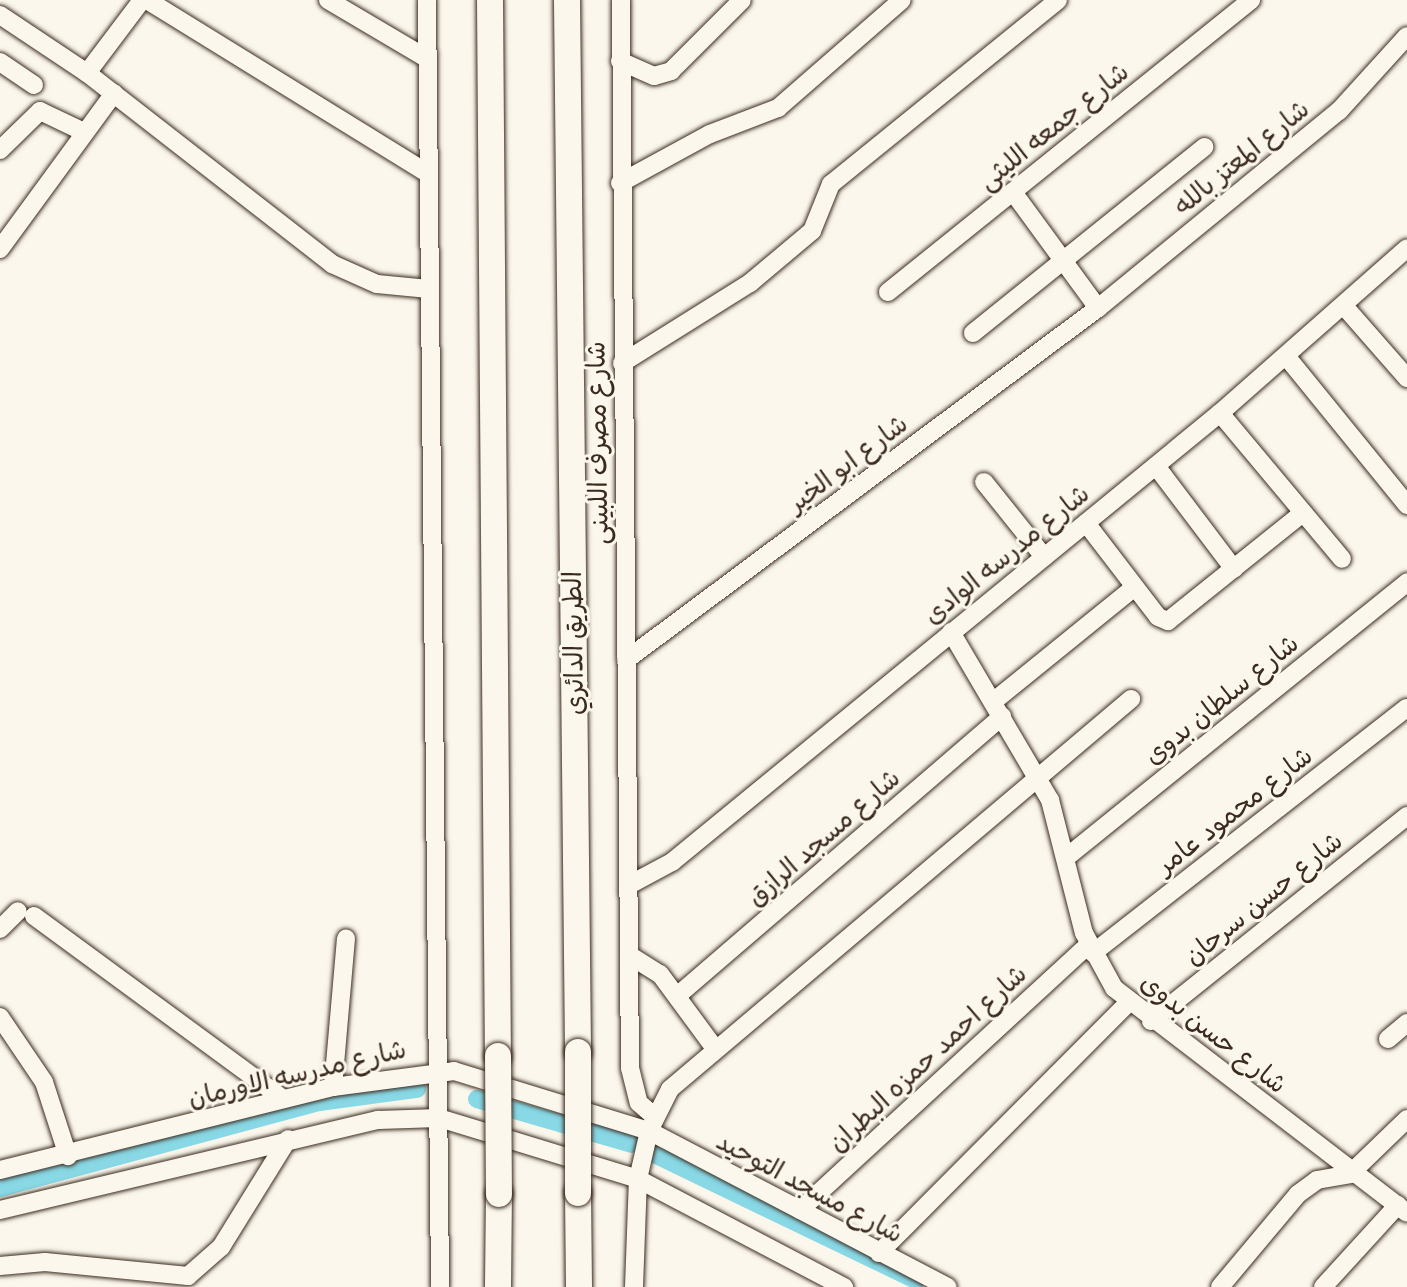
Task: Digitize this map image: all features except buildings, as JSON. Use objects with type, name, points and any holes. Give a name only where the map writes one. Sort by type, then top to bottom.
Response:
[{"type":"highway","points":[[490,0],[498,1287]]},
{"type":"highway","name":"الطريق الدائري","points":[[567,0],[579,1287]]},
{"type":"street","points":[[87,73],[144,0],[427,173]]},
{"type":"street","points":[[328,0],[426,58]]},
{"type":"street","points":[[427,0],[440,1287]]},
{"type":"street","name":"شارع مصرف اللبينى","points":[[621,0],[620,183],[631,1080],[639,1103],[652,1124]]},
{"type":"street","points":[[620,61],[663,75],[742,0]]},
{"type":"street","points":[[620,183],[710,134],[778,108],[902,0]]},
{"type":"street","points":[[622,363],[761,274],[812,231],[831,184],[1058,0]]},
{"type":"street","name":"شارع جمعه الليثى","points":[[888,292],[1251,0]]},
{"type":"street","points":[[0,15],[114,93],[332,264],[377,284],[429,289]]},
{"type":"street","name":"شارع المعتز بالله","points":[[1098,308],[1339,111],[1407,36]]},
{"type":"street","points":[[0,62],[34,85]]},
{"type":"street","points":[[0,249],[114,93]]},
{"type":"street","points":[[0,150],[40,111],[84,132]]},
{"type":"street","points":[[973,333],[1204,147]]},
{"type":"street","points":[[1013,192],[1098,308]]},
{"type":"street","name":"شارع مدرسه الوادى","points":[[629,885],[672,862],[1156,466],[1344,306],[1407,248]]},
{"type":"street","points":[[1344,306],[1407,378]]},
{"type":"street","name":"شارع ابو الخير","points":[[626,660],[1098,308]]},
{"type":"street","points":[[1286,356],[1407,505]]},
{"type":"street","points":[[1220,413],[1342,559]]},
{"type":"street","points":[[1156,466],[1234,569]]},
{"type":"street","points":[[984,482],[1044,557]]},
{"type":"street","points":[[1086,523],[1135,587],[1168,621],[1303,513]]},
{"type":"street","name":"شارع سلطان بدوى","points":[[1068,856],[1407,582]]},
{"type":"street","name":"شارع مسجد الرازق","points":[[677,996],[1135,587]]},
{"type":"street","name":"شارع حسن بدوى","points":[[951,632],[1037,778],[1068,856],[1091,948],[1128,1003],[1350,1174],[1402,1209]]},
{"type":"street","points":[[634,1287],[638,1179],[652,1124],[682,1076],[753,1025],[1131,699]]},
{"type":"street","name":"شارع محمود عامر","points":[[1091,948],[1407,708]]},
{"type":"street","name":"شارع حسن سرحان","points":[[1151,1021],[1407,817]]},
{"type":"street","points":[[0,929],[26,914],[282,1098]]},
{"type":"street","points":[[333,1087],[346,939]]},
{"type":"street","name":"شارع احمد حمزه البطران","points":[[800,1210],[1091,948]]},
{"type":"street","points":[[629,955],[660,974],[716,1050]]},
{"type":"street","points":[[879,1253],[1128,1003]]},
{"type":"street","points":[[0,1017],[44,1082],[68,1156]]},
{"type":"street","points":[[1388,1039],[1407,1023]]},
{"type":"street","name":"شارع مدرسه الاورمان","points":[[0,1170],[68,1156],[282,1098],[439,1070],[469,1074],[652,1124]]},
{"type":"street","points":[[0,1210],[288,1139],[398,1117],[439,1118],[638,1179],[844,1287]]},
{"type":"street","points":[[1220,1287],[1298,1194],[1317,1180],[1350,1174],[1407,1119]]},
{"type":"street","name":"شارع مسجد التوحيد","points":[[652,1124],[800,1210],[948,1287]]},
{"type":"street","points":[[0,1266],[45,1262],[188,1276],[221,1247],[288,1139]]},
{"type":"street","points":[[1323,1287],[1402,1209]]},
{"type":"waterway","points":[[0,1188],[319,1102],[417,1089]]},
{"type":"waterway","points":[[477,1099],[632,1144]]},
{"type":"waterway","points":[[652,1153],[916,1280]]}]
